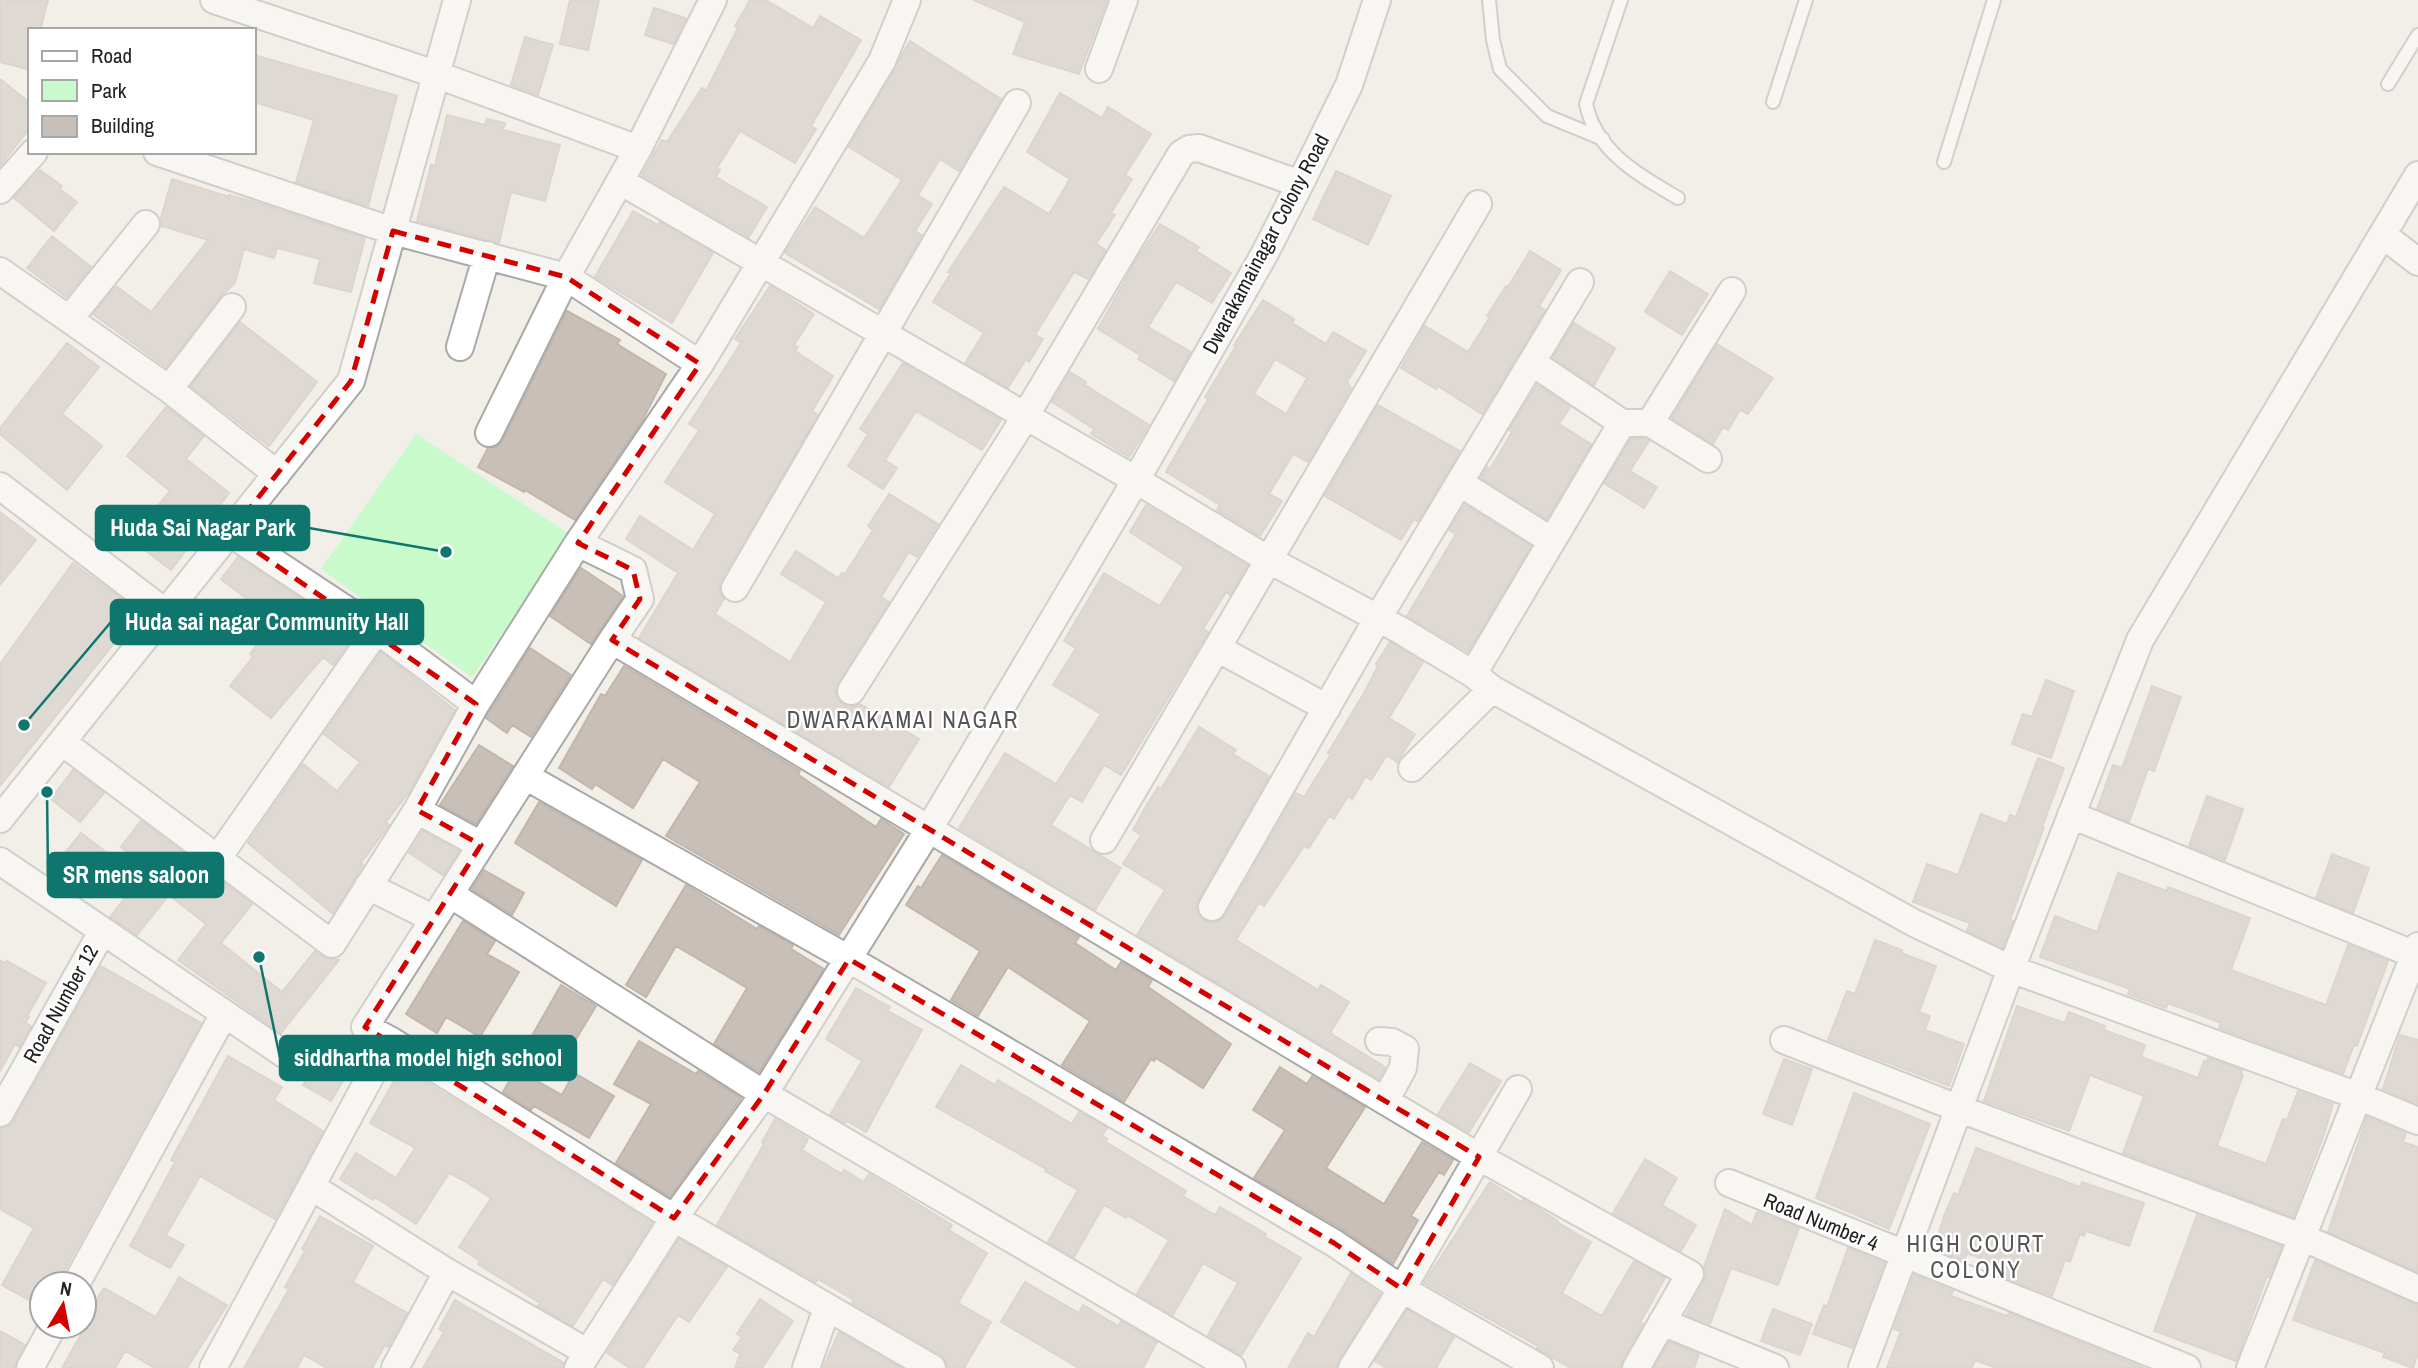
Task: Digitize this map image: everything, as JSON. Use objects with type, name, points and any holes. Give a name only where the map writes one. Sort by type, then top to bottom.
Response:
[{"type":"street","points":[[214,0],[435,74],[638,149]]},
{"type":"street","points":[[0,819],[351,381],[457,0]]},
{"type":"street","points":[[62,742],[332,944],[417,810],[476,704],[578,543],[700,364],[882,61],[907,0]]},
{"type":"street","points":[[1099,69],[1124,0]]},
{"type":"street","name":"Dwarakamainagar Colony Road","points":[[583,1360],[674,1218],[764,1094],[849,959],[1136,480],[1265,253],[1300,184],[1349,85],[1377,0]]},
{"type":"street","points":[[489,433],[566,277],[638,149],[704,2]]},
{"type":"street","points":[[735,588],[1017,103]]},
{"type":"street","points":[[851,691],[1023,416],[1181,154],[1189,149],[1199,148],[1300,184]]},
{"type":"street","points":[[0,190],[32,154]]},
{"type":"street","points":[[163,154],[393,231],[566,277],[700,364]]},
{"type":"street","points":[[1862,1368],[2011,969],[2140,640],[2418,175]]},
{"type":"street","points":[[620,181],[1269,560],[1378,618],[1483,682],[1914,923],[2011,969],[2358,1096],[2418,1121]]},
{"type":"street","points":[[1104,840],[1478,204]]},
{"type":"street","points":[[70,318],[146,224]]},
{"type":"street","points":[[2383,235],[2418,262]]},
{"type":"street","points":[[460,347],[487,255]]},
{"type":"street","points":[[0,271],[169,389],[277,474]]},
{"type":"street","points":[[1212,907],[1378,618],[1580,282]]},
{"type":"street","points":[[1650,423],[1732,291]]},
{"type":"street","points":[[169,389],[232,307]]},
{"type":"street","points":[[1533,363],[1622,423],[1650,423],[1708,459]]},
{"type":"street","points":[[1412,768],[1483,682],[1552,541],[1622,423]]},
{"type":"street","points":[[1460,483],[1552,541]]},
{"type":"street","points":[[0,486],[166,613]]},
{"type":"street","points":[[230,533],[377,630],[476,704]]},
{"type":"street","points":[[578,543],[633,570],[640,599],[365,1027],[674,1218],[932,1368]]},
{"type":"street","points":[[217,859],[377,630]]},
{"type":"street","points":[[612,640],[1479,1157],[1690,1275],[1636,1368]]},
{"type":"street","points":[[1217,648],[1327,708]]},
{"type":"street","points":[[525,776],[849,959],[1322,1236],[1402,1289],[1540,1368]]},
{"type":"street","points":[[417,810],[481,845]]},
{"type":"street","points":[[2071,815],[2417,952],[2250,1368]]},
{"type":"street","points":[[0,861],[284,1054]]},
{"type":"street","points":[[368,886],[433,919]]},
{"type":"street","points":[[450,894],[764,1094],[1232,1368]]},
{"type":"street","name":"Road Number 12","points":[[0,1113],[102,932]]},
{"type":"street","points":[[84,1270],[223,1014]]},
{"type":"street","points":[[213,1368],[390,1040]]},
{"type":"street","points":[[1784,1040],[2302,1237],[2418,1289]]},
{"type":"street","points":[[1379,1041],[1392,1042],[1405,1049],[1403,1069],[1385,1101]]},
{"type":"street","points":[[1352,1368],[1402,1289],[1518,1089]]},
{"type":"street","name":"Road Number 4","points":[[1729,1183],[2187,1368]]},
{"type":"street","points":[[312,1187],[583,1360]]},
{"type":"street","points":[[395,1368],[447,1272]]},
{"type":"street","points":[[806,1368],[827,1308]]},
{"type":"street","points":[[1662,1322],[1775,1368]]},
{"type":"street","points":[[30,1368],[45,1340]]},
{"type":"lane","points":[[1489,0],[1493,40],[1500,69],[1547,117],[1603,139]]},
{"type":"lane","points":[[1621,0],[1586,104],[1589,117],[1612,154],[1631,170],[1678,198]]},
{"type":"lane","points":[[1773,102],[1806,0]]},
{"type":"lane","points":[[1944,162],[1994,0]]},
{"type":"lane","points":[[2388,84],[2418,35]]},
{"type":"highlighted area","points":[[393,231],[566,277],[700,364],[578,543],[633,570],[640,599],[612,640],[1479,1157],[1402,1289],[1334,1243],[849,959],[764,1094],[674,1218],[365,1027],[481,845],[417,810],[476,704],[230,533],[351,381]]},
{"type":"green space","points":[[416,434],[571,535],[472,677],[321,569]]},
{"type":"building","points":[[0,0],[48,0],[41,28],[28,28],[28,69],[0,62]]},
{"type":"building","points":[[570,0],[599,0],[588,50],[560,44]]},
{"type":"building","points":[[750,0],[766,0],[813,28],[820,16],[861,40],[811,126],[816,129],[795,163],[740,131],[717,168],[720,170],[716,177],[767,207],[749,237],[642,175],[662,140],[667,142],[702,88],[706,91],[738,28],[735,26]]},
{"type":"building","points":[[973,0],[1107,0],[1079,74],[1013,54],[1025,22]]},
{"type":"building","points":[[654,8],[686,18],[673,44],[645,35]]},
{"type":"building","points":[[525,37],[553,45],[538,95],[511,85]]},
{"type":"building","points":[[910,41],[1001,99],[959,171],[940,159],[918,195],[932,204],[915,231],[922,235],[879,309],[785,253],[815,207],[864,238],[902,180],[849,147]]},
{"type":"building","points":[[256,56],[397,96],[368,206],[296,182],[314,120],[256,103]]},
{"type":"building","points":[[0,79],[28,101],[28,131],[0,166]]},
{"type":"building","points":[[1060,93],[1102,118],[1108,107],[1151,134],[1125,175],[1132,179],[1111,213],[1115,215],[1096,244],[1106,250],[1088,279],[1074,272],[1035,335],[1043,339],[1029,362],[1026,359],[1008,388],[965,363],[984,333],[933,302],[951,273],[948,272],[1004,187],[1049,214],[1070,179],[1027,152]]},
{"type":"building","points":[[447,115],[485,125],[487,119],[505,123],[503,130],[560,145],[545,201],[511,192],[499,243],[417,221],[431,165],[435,166]]},
{"type":"building","points":[[40,170],[62,186],[60,189],[77,202],[54,231],[14,198]]},
{"type":"building","points":[[1336,171],[1391,196],[1368,245],[1313,219]]},
{"type":"building","points":[[172,179],[229,197],[259,203],[365,238],[351,292],[314,283],[320,259],[277,248],[274,258],[244,249],[235,283],[220,297],[166,367],[93,314],[116,286],[151,312],[208,240],[162,226],[161,218]]},
{"type":"building","points":[[633,211],[658,225],[660,222],[713,253],[672,323],[595,277]]},
{"type":"building","points":[[1160,224],[1199,247],[1196,251],[1231,273],[1212,303],[1176,282],[1148,327],[1191,352],[1174,381],[1138,359],[1140,355],[1098,329],[1135,262]]},
{"type":"building","points":[[52,236],[91,267],[66,297],[27,268]]},
{"type":"building","points":[[1530,251],[1561,270],[1539,306],[1545,310],[1482,414],[1438,386],[1436,389],[1401,368],[1425,326],[1468,352],[1490,317],[1487,316]]},
{"type":"building","points":[[1670,271],[1708,294],[1682,335],[1645,312]]},
{"type":"building","points":[[770,286],[814,314],[794,345],[798,347],[795,351],[833,376],[812,411],[818,415],[721,580],[719,589],[724,599],[715,614],[790,662],[826,602],[781,574],[796,551],[838,578],[842,573],[845,574],[873,530],[868,526],[889,494],[938,524],[917,557],[909,552],[881,597],[889,602],[835,690],[843,705],[851,707],[860,704],[919,739],[889,787],[639,638],[678,573],[626,539],[640,516],[693,550],[715,514],[665,482],[699,430],[689,424],[741,343],[735,339]]},
{"type":"building","points":[[1263,300],[1294,319],[1292,323],[1326,344],[1333,332],[1366,351],[1347,382],[1351,388],[1308,462],[1293,454],[1269,494],[1282,501],[1260,536],[1217,510],[1220,505],[1166,472],[1208,399],[1205,397],[1236,346],[1234,345]],"holes":[[[1275,359],[1307,378],[1286,414],[1254,394]]]},
{"type":"building","points":[[567,311],[620,340],[617,344],[666,374],[642,421],[575,520],[525,490],[524,492],[478,467],[488,448],[497,446],[503,440]]},
{"type":"building","points":[[240,322],[317,382],[269,446],[191,386]]},
{"type":"building","points":[[1574,323],[1615,348],[1594,385],[1553,357]]},
{"type":"building","points":[[67,343],[99,367],[62,414],[102,446],[67,490],[0,434],[0,428]]},
{"type":"building","points":[[1717,344],[1773,378],[1748,414],[1740,410],[1728,430],[1723,427],[1713,444],[1672,418]]},
{"type":"building","points":[[903,363],[1001,420],[982,450],[916,411],[885,460],[897,468],[883,489],[848,466],[868,434],[860,429]]},
{"type":"building","points":[[1070,372],[1086,382],[1085,385],[1149,425],[1129,457],[1091,434],[1094,429],[1052,402]]},
{"type":"building","points":[[1537,385],[1570,407],[1559,424],[1591,444],[1547,519],[1481,478],[1487,467],[1490,469],[1512,432],[1509,430]]},
{"type":"building","points":[[1378,405],[1460,451],[1418,522],[1414,519],[1401,540],[1325,496]]},
{"type":"building","points":[[166,407],[204,436],[186,459],[229,493],[171,570],[131,539],[170,491],[127,456]]},
{"type":"building","points":[[1631,439],[1649,441],[1630,471],[1657,487],[1644,508],[1604,483]]},
{"type":"building","points":[[1146,505],[1247,565],[1230,595],[1226,592],[1203,629],[1208,632],[1121,775],[1104,765],[1082,802],[1070,795],[1051,825],[1121,868],[1095,910],[959,828],[1005,753],[1056,784],[1101,714],[1053,685],[1076,648],[1064,641],[1104,573],[1160,606],[1184,567],[1130,532]]},
{"type":"building","points":[[1465,505],[1531,546],[1468,652],[1407,616],[1456,534],[1449,530]]},
{"type":"building","points":[[0,512],[36,540],[0,585]]},
{"type":"building","points":[[238,557],[322,612],[353,637],[333,665],[323,657],[271,718],[230,686],[253,657],[250,654],[276,621],[221,579]]},
{"type":"building","points":[[73,563],[139,612],[0,786],[0,664]]},
{"type":"building","points":[[581,568],[623,596],[591,644],[550,616]]},
{"type":"building","points":[[1390,642],[1423,662],[1389,718],[1415,734],[1397,762],[1387,755],[1371,780],[1366,776],[1352,799],[1348,796],[1334,819],[1329,816],[1309,848],[1304,846],[1264,906],[1259,903],[1236,940],[1318,990],[1321,985],[1349,1002],[1330,1033],[1385,1067],[1379,1079],[1137,935],[1165,890],[1123,864],[1141,835],[1133,830],[1145,808],[1158,787],[1161,789],[1199,727],[1236,750],[1233,754],[1269,776],[1198,900],[1196,908],[1204,920],[1211,923],[1220,920],[1226,915],[1296,793],[1304,797],[1331,754],[1328,753],[1364,693],[1378,666],[1376,664]]},
{"type":"building","points":[[530,648],[571,675],[531,737],[512,725],[507,733],[486,718]]},
{"type":"building","points":[[381,652],[455,710],[409,792],[386,822],[389,825],[361,863],[363,865],[333,914],[248,843],[303,764],[337,791],[360,762],[324,734]]},
{"type":"building","points":[[624,666],[800,771],[800,776],[876,827],[881,819],[904,834],[839,935],[666,836],[700,782],[663,759],[633,808],[595,784],[592,789],[559,768],[601,694],[605,696]]},
{"type":"building","points":[[2046,680],[2074,691],[2051,758],[2012,744],[2023,714],[2032,717]]},
{"type":"building","points":[[2152,686],[2181,697],[2154,771],[2148,769],[2129,822],[2097,809],[2113,765],[2122,768]]},
{"type":"building","points":[[479,745],[513,766],[476,824],[440,805]]},
{"type":"building","points":[[2038,758],[2064,768],[2002,948],[1967,931],[1970,923],[1913,902],[1927,864],[1958,875],[1981,814],[2007,824],[2010,815],[2016,817]]},
{"type":"building","points":[[73,770],[104,793],[80,822],[51,799]]},
{"type":"building","points":[[2207,796],[2243,809],[2225,860],[2189,846]]},
{"type":"building","points":[[539,802],[642,860],[616,906],[515,843]]},
{"type":"building","points":[[141,821],[252,904],[221,943],[282,992],[315,951],[323,957],[339,960],[281,1033],[178,960],[206,924],[169,895],[137,935],[110,917],[148,868],[121,847]]},
{"type":"building","points":[[423,831],[459,851],[443,875],[409,853]]},
{"type":"building","points":[[81,833],[107,853],[75,893],[48,874]]},
{"type":"building","points":[[2332,854],[2369,868],[2353,913],[2316,898]]},
{"type":"building","points":[[942,855],[1079,937],[1075,943],[1116,970],[1121,962],[1152,980],[1148,987],[1231,1044],[1203,1088],[1156,1058],[1154,1061],[1151,1059],[1124,1102],[1062,1065],[1090,1021],[1008,967],[978,1016],[951,1000],[980,951],[906,905],[918,886],[921,888]]},
{"type":"building","points":[[484,870],[524,893],[512,915],[472,889]]},
{"type":"building","points":[[2118,873],[2167,891],[2168,887],[2250,918],[2231,970],[2326,1005],[2348,945],[2388,961],[2357,1046],[2354,1045],[2343,1074],[2219,1028],[2221,1023],[2168,1003],[2166,1008],[2128,994],[2130,989],[2040,957],[2055,916],[2097,932]]},
{"type":"building","points":[[686,885],[757,929],[759,926],[793,945],[791,949],[824,969],[759,1072],[714,1044],[747,988],[676,946],[646,997],[626,985]]},
{"type":"building","points":[[463,921],[495,941],[487,954],[519,972],[480,1037],[446,1017],[437,1033],[406,1014]]},
{"type":"building","points":[[1875,940],[1936,966],[1919,1012],[1930,1016],[1925,1030],[1964,1044],[1949,1086],[1828,1040],[1847,991],[1855,994]]},
{"type":"building","points":[[0,960],[5,963],[7,961],[46,983],[27,1016],[29,1017],[25,1023],[31,1026],[19,1047],[15,1044],[0,1071]]},
{"type":"building","points":[[101,966],[201,1023],[65,1270],[28,1270],[28,1299],[2,1285],[34,1228],[0,1209],[0,1129],[12,1124]]},
{"type":"building","points":[[561,985],[596,1006],[567,1054],[533,1034]]},
{"type":"building","points":[[856,988],[890,1007],[888,1011],[922,1030],[866,1132],[830,1115],[862,1061],[826,1039]]},
{"type":"building","points":[[2017,1006],[2065,1023],[2069,1012],[2105,1026],[2104,1030],[2145,1045],[2141,1057],[2198,1078],[2204,1061],[2207,1062],[2208,1058],[2242,1070],[2243,1075],[2217,1146],[2266,1164],[2283,1119],[2287,1120],[2298,1091],[2333,1104],[2293,1217],[2123,1153],[2144,1096],[2090,1075],[2069,1131],[1984,1101]]},
{"type":"building","points":[[2400,1035],[2418,1040],[2418,1104],[2383,1089]]},
{"type":"building","points":[[293,1037],[350,1069],[331,1101],[303,1085],[315,1068],[300,1056],[298,1047],[291,1040]]},
{"type":"building","points":[[639,1041],[696,1074],[698,1071],[741,1098],[670,1197],[616,1163],[651,1104],[614,1084]]},
{"type":"building","points":[[228,1056],[282,1087],[274,1100],[323,1131],[275,1219],[200,1176],[166,1235],[184,1245],[170,1268],[130,1246],[175,1162],[171,1160]]},
{"type":"building","points":[[1784,1059],[1812,1069],[1792,1125],[1763,1114]]},
{"type":"building","points":[[1470,1063],[1501,1081],[1469,1132],[1438,1114]]},
{"type":"building","points":[[961,1065],[995,1085],[998,1080],[1072,1124],[1079,1112],[1107,1128],[1102,1136],[1107,1139],[1106,1142],[1186,1191],[1183,1196],[1215,1215],[1220,1207],[1301,1258],[1241,1356],[1208,1335],[1238,1283],[1203,1263],[1173,1315],[1137,1294],[1169,1240],[1127,1215],[1126,1218],[1104,1205],[1074,1257],[1048,1242],[1078,1190],[936,1107]]},
{"type":"building","points":[[402,1067],[652,1223],[612,1285],[603,1279],[573,1326],[538,1306],[540,1303],[478,1264],[480,1261],[459,1247],[491,1198],[461,1179],[449,1173],[416,1224],[375,1197],[373,1200],[340,1179],[356,1153],[396,1178],[415,1148],[370,1123]]},
{"type":"building","points":[[1280,1067],[1307,1084],[1312,1076],[1365,1107],[1326,1168],[1384,1204],[1422,1142],[1453,1160],[1444,1175],[1439,1172],[1411,1216],[1418,1220],[1393,1264],[1342,1229],[1254,1178],[1285,1130],[1253,1110]]},
{"type":"building","points":[[516,1069],[562,1095],[574,1073],[614,1096],[589,1138],[534,1106],[531,1110],[503,1092]]},
{"type":"building","points":[[1854,1093],[1930,1124],[1889,1229],[1816,1198]]},
{"type":"building","points":[[2367,1117],[2406,1133],[2403,1142],[2418,1147],[2418,1272],[2328,1232]]},
{"type":"building","points":[[775,1119],[808,1139],[802,1150],[842,1174],[844,1170],[864,1182],[869,1174],[952,1225],[949,1230],[987,1253],[958,1303],[991,1322],[964,1368],[948,1368],[940,1354],[852,1303],[854,1300],[818,1279],[816,1282],[717,1225],[764,1144],[762,1142]]},
{"type":"building","points":[[1976,1148],[2080,1187],[2082,1182],[2144,1203],[2129,1246],[2086,1231],[2084,1236],[2080,1234],[2070,1262],[2065,1260],[2052,1296],[1997,1274],[2000,1265],[1967,1253],[1964,1261],[1934,1249],[1944,1216],[1954,1193],[1958,1195]]},
{"type":"building","points":[[1645,1159],[1677,1178],[1662,1205],[1696,1225],[1681,1251],[1613,1213]]},
{"type":"building","points":[[1490,1182],[1521,1202],[1523,1199],[1591,1242],[1562,1293],[1602,1316],[1634,1261],[1665,1278],[1640,1323],[1643,1324],[1620,1368],[1570,1368],[1537,1348],[1538,1346],[1424,1283]]},
{"type":"building","points":[[1725,1209],[1752,1225],[1757,1212],[1799,1228],[1778,1285],[1731,1268],[1710,1324],[1686,1315],[1704,1281],[1704,1267]]},
{"type":"building","points":[[2197,1215],[2282,1246],[2269,1277],[2267,1276],[2236,1361],[2154,1331]]},
{"type":"building","points":[[320,1216],[373,1246],[353,1282],[407,1313],[388,1347],[385,1345],[372,1368],[327,1368],[304,1355],[297,1368],[244,1368],[289,1289],[285,1287]]},
{"type":"building","points":[[679,1239],[727,1267],[689,1322],[678,1315],[643,1368],[630,1368],[607,1353]]},
{"type":"building","points":[[1848,1248],[1884,1263],[1852,1348],[1813,1334],[1824,1305],[1827,1307]]},
{"type":"building","points":[[2315,1260],[2418,1305],[2418,1353],[2413,1368],[2383,1357],[2385,1353],[2293,1320]]},
{"type":"building","points":[[1351,1273],[1380,1294],[1336,1368],[1288,1368],[1308,1333],[1314,1337]]},
{"type":"building","points":[[1914,1275],[1953,1291],[1951,1296],[2007,1316],[2009,1313],[2144,1368],[1996,1368],[1975,1360],[1972,1368],[1887,1368],[1901,1331],[1894,1329]]},
{"type":"building","points":[[179,1277],[227,1305],[187,1368],[155,1368],[125,1351],[115,1368],[62,1368],[78,1340],[98,1340],[98,1297],[104,1288],[156,1317]]},
{"type":"building","points":[[1025,1282],[1079,1313],[1083,1305],[1118,1326],[1121,1321],[1157,1342],[1143,1368],[1079,1368],[1001,1322]]},
{"type":"building","points":[[760,1299],[793,1321],[762,1368],[735,1368],[740,1354],[733,1350],[742,1337],[737,1334]]},
{"type":"building","points":[[455,1300],[564,1363],[562,1368],[423,1368],[444,1332],[439,1329]]},
{"type":"building","points":[[1773,1309],[1812,1324],[1800,1355],[1761,1341]]},
{"type":"building","points":[[1407,1310],[1454,1337],[1436,1368],[1386,1368],[1375,1361]]},
{"type":"building","points":[[0,1331],[25,1345],[14,1368],[0,1368]]},
{"type":"building","points":[[839,1332],[901,1368],[823,1368]]},
{"type":"building","points":[[1669,1342],[1699,1354],[1694,1368],[1654,1368]]},
{"type":"place","name":"Huda Sai Nagar Park","points":[[446,552]]},
{"type":"place","name":"Huda sai nagar Community Hall","points":[[24,725]]},
{"type":"place","name":"SR mens saloon","points":[[47,792]]},
{"type":"place","name":"siddhartha model high school","points":[[259,957]]},
{"type":"district","name":"DWARAKAMAI NAGAR","points":[[903,720]]},
{"type":"district","name":"HIGH COURT COLONY","points":[[1976,1257]]}]
